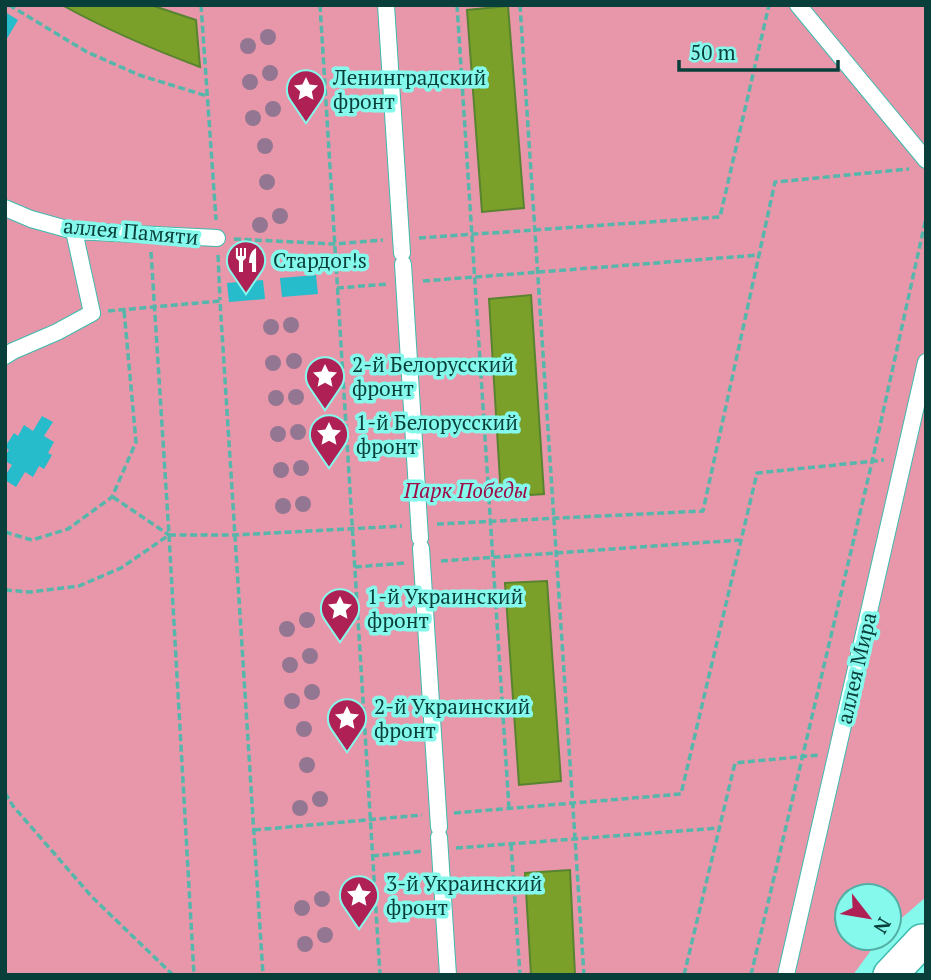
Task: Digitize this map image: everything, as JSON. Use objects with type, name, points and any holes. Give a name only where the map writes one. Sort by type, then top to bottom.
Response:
[{"type":"main road","points":[[890,975],[922,941]]},
{"type":"street","points":[[386,5],[448,975]]},
{"type":"street","points":[[798,5],[919,165]]},
{"type":"street","name":"аллея Памяти","points":[[5,208],[31,219],[74,231],[217,238]]},
{"type":"street","points":[[5,356],[92,313],[74,231]]},
{"type":"street","name":"аллея Мира","points":[[786,975],[926,362]]},
{"type":"path","points":[[9,5],[87,52],[139,75],[207,96]]},
{"type":"path","points":[[201,5],[263,975]]},
{"type":"path","points":[[320,5],[380,975]]},
{"type":"path","points":[[457,5],[509,808]]},
{"type":"path","points":[[520,5],[584,975]]},
{"type":"path","points":[[217,238],[335,244],[402,252],[472,234],[720,217],[769,5]]},
{"type":"path","points":[[355,567],[490,521],[703,511],[775,182],[919,165]]},
{"type":"path","points":[[751,975],[872,462],[926,218]]},
{"type":"path","points":[[150,235],[194,975]]},
{"type":"path","points":[[337,288],[759,255]]},
{"type":"path","points":[[92,313],[220,301]]},
{"type":"path","points":[[5,532],[32,540],[68,529],[113,497],[136,442],[124,309]]},
{"type":"path","points":[[254,830],[370,820],[439,826],[509,808],[681,794],[757,473],[903,458]]},
{"type":"path","points":[[113,497],[169,535],[235,535],[352,529],[493,557],[741,540]]},
{"type":"path","points":[[5,590],[30,592],[79,586],[121,568],[169,535]]},
{"type":"path","points":[[684,975],[735,763],[836,755]]},
{"type":"path","points":[[5,793],[13,806],[86,889],[173,975]]},
{"type":"path","points":[[520,975],[512,844],[719,828]]},
{"type":"green space","name":"Парк Победы","points":[[5,5],[926,5],[926,897],[903,917],[903,882],[833,882],[833,952],[870,952],[853,975],[5,975]]},
{"type":"shaded area","points":[[62,5],[151,5],[196,20],[200,67],[130,39]]},
{"type":"shaded area","points":[[508,6],[524,208],[482,212],[467,10]]},
{"type":"shaded area","points":[[531,295],[544,494],[501,497],[489,299]]},
{"type":"shaded area","points":[[547,581],[561,781],[519,785],[505,583]]},
{"type":"shaded area","points":[[570,870],[575,975],[531,975],[525,873]]},
{"type":"building","points":[[5,12],[18,20],[5,42]]},
{"type":"building","points":[[316,275],[318,294],[282,297],[280,278]]},
{"type":"building","points":[[263,280],[265,299],[229,302],[227,283]]},
{"type":"building","points":[[42,416],[53,422],[44,436],[54,442],[48,453],[52,455],[44,469],[39,466],[33,477],[25,472],[16,487],[5,480],[12,465],[5,461],[9,450],[5,447],[14,433],[18,436],[24,425],[33,431]]},
{"type":"place","name":"Ленинградский фронт","points":[[306,123]]},
{"type":"place","name":"Стардог!s","points":[[246,294]]},
{"type":"place","name":"2-й Белорусский фронт","points":[[325,410]]},
{"type":"place","name":"1-й Белорусский фронт","points":[[329,468]]},
{"type":"place","name":"1-й Украинский фронт","points":[[340,642]]},
{"type":"place","name":"2-й Украинский фронт","points":[[347,752]]},
{"type":"place","name":"3-й Украинский фронт","points":[[359,929]]}]
